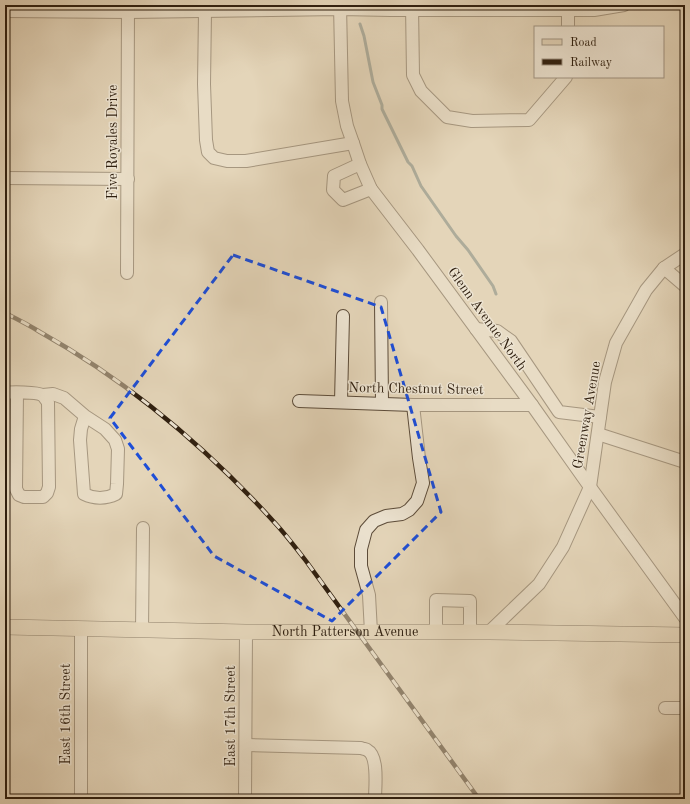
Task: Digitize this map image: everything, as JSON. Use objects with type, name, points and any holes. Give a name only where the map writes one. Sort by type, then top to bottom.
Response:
[{"type":"main road","name":"North Patterson Avenue","points":[[5,628],[81,628],[246,632],[489,632],[685,635]]},
{"type":"street","points":[[5,11],[128,8],[205,11],[340,7],[549,8],[594,10],[624,5]]},
{"type":"street","name":"Glenn Avenue North","points":[[340,7],[342,101],[352,143],[371,189],[418,250],[544,421],[685,618]]},
{"type":"street","name":"Five Royales Drive","points":[[128,8],[128,273]]},
{"type":"street","points":[[412,8],[413,75],[421,91],[446,117],[472,121],[529,120],[565,78]]},
{"type":"street","points":[[568,10],[568,26]]},
{"type":"street","points":[[205,11],[204,84],[206,140],[208,152],[214,158],[227,161],[246,161],[352,143]]},
{"type":"street","points":[[360,164],[334,176],[333,190],[343,200],[371,189]]},
{"type":"street","points":[[5,178],[128,179]]},
{"type":"street","name":"Greenway Avenue","points":[[489,632],[539,584],[563,547],[590,487],[605,382],[616,343],[646,290],[664,268],[685,254]]},
{"type":"street","points":[[664,268],[685,286]]},
{"type":"street","points":[[381,302],[382,403]]},
{"type":"street","points":[[341,402],[342,316]]},
{"type":"street","points":[[476,329],[497,331],[511,341],[559,412]]},
{"type":"street","points":[[502,365],[518,353]]},
{"type":"street","points":[[516,384],[532,372]]},
{"type":"street","points":[[5,393],[38,393],[43,395],[53,394],[64,398],[85,416],[105,429],[115,440],[118,449],[116,494],[110,497],[90,497],[84,494],[80,440],[81,429],[85,416]]},
{"type":"street","points":[[17,393],[16,489],[19,495],[24,497],[43,496],[47,493],[48,402],[43,395]]},
{"type":"street","name":"North Chestnut Street","points":[[299,401],[413,405],[532,405]]},
{"type":"street","points":[[371,632],[369,595],[361,566],[361,549],[366,530],[374,521],[386,516],[402,514],[409,510],[417,500],[422,483],[413,405]]},
{"type":"street","points":[[544,421],[559,412],[600,417]]},
{"type":"street","points":[[598,434],[685,462]]},
{"type":"street","points":[[142,630],[143,528]]},
{"type":"street","points":[[436,632],[436,600],[470,601],[470,632]]},
{"type":"street","name":"East 16th Street","points":[[81,628],[81,799]]},
{"type":"street","name":"East 17th Street","points":[[245,799],[246,632]]},
{"type":"street","points":[[665,708],[685,708]]},
{"type":"street","points":[[246,745],[361,748],[368,750],[373,755],[375,764],[375,799]]},
{"type":"highlighted area","points":[[233,255],[381,307],[441,512],[332,621],[214,556],[110,418]]},
{"type":"waterway","points":[[360,24],[364,36],[373,82],[382,105],[382,109],[408,162],[412,166],[421,186],[456,236],[468,250],[493,286],[496,294]]},
{"type":"railway","points":[[5,313],[73,351],[136,395],[194,443],[249,495],[306,561],[479,799]]}]
